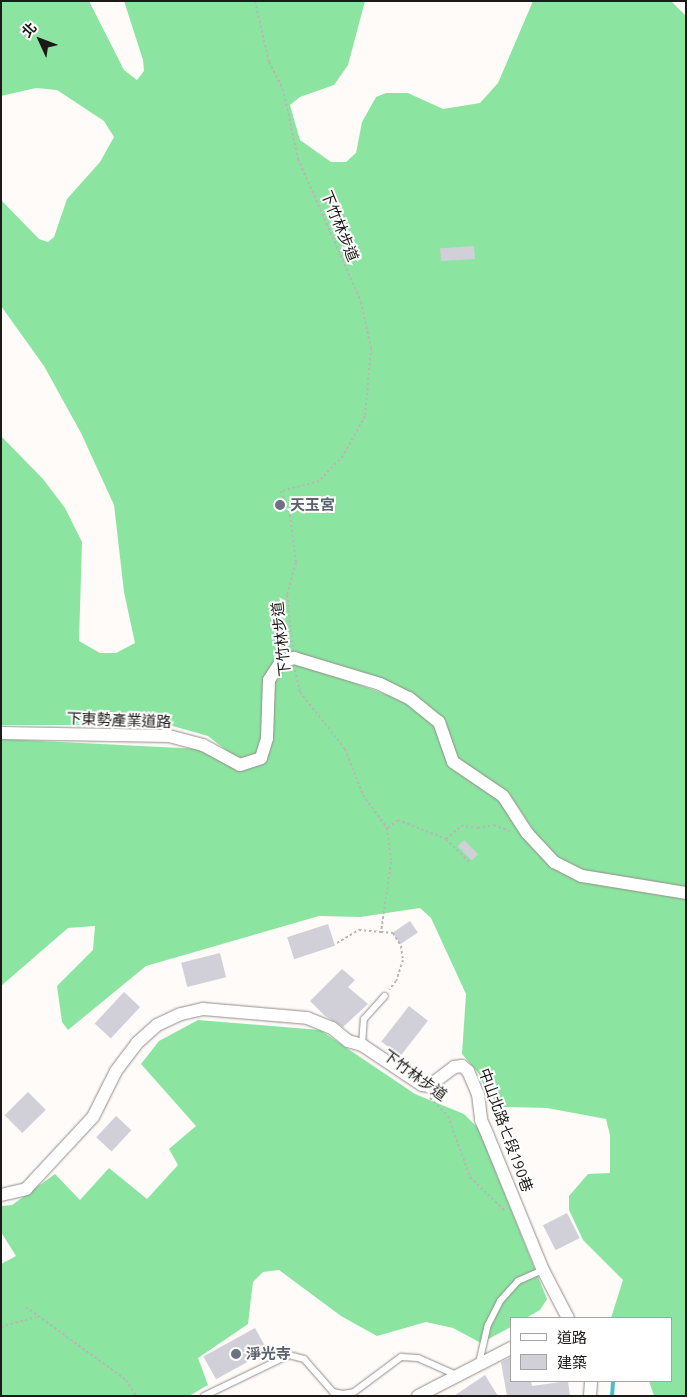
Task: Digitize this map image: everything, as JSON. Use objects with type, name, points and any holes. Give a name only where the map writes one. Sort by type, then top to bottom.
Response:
[{"type":"street","name":"下東勢產業道路","points":[[1,733],[169,736],[203,745],[240,765],[261,758],[268,738],[269,680],[280,663],[294,658]]},
{"type":"street","points":[[294,658],[380,684],[409,698],[439,722],[453,762],[503,796],[527,833],[554,862],[582,876],[686,892]]},
{"type":"street","name":"中山北路七段190巷","points":[[1,1194],[26,1189],[93,1117],[116,1071],[137,1043],[158,1025],[181,1014],[203,1009],[307,1018],[332,1028],[348,1041],[362,1045],[422,1085],[429,1086],[454,1067],[462,1066],[468,1071],[478,1094],[481,1120],[543,1270],[567,1317]]},
{"type":"street","points":[[418,1396],[454,1374],[510,1348]]},
{"type":"street","points":[[590,1396],[591,1382]]},
{"type":"lane","points":[[362,1045],[364,1019],[385,996]]},
{"type":"lane","points":[[479,1363],[488,1325],[500,1301],[518,1281],[543,1270]]},
{"type":"lane","points":[[204,1396],[289,1355],[304,1359],[328,1387],[343,1394],[354,1392],[401,1357],[418,1358],[454,1374]]},
{"type":"path","name":"下竹林步道","points":[[255,1],[269,62],[283,89],[298,159],[362,302],[371,348],[365,416],[343,456],[319,481],[281,491],[290,515],[296,564],[287,595],[294,658],[300,692],[345,749],[363,795],[388,828]]},
{"type":"path","points":[[381,932],[391,862],[388,828],[398,820],[446,839],[470,863]]},
{"type":"path","points":[[446,839],[461,826],[478,828],[494,825],[514,833]]},
{"type":"path","points":[[337,943],[359,930],[393,933],[401,946],[403,960],[396,981],[385,996]]},
{"type":"path","name":"下竹林步道","points":[[426,1095],[440,1104],[448,1116],[470,1177],[497,1206],[511,1214]]},
{"type":"path","points":[[26,1307],[37,1317],[126,1380],[136,1396]]},
{"type":"path","points":[[1,1327],[37,1317]]},
{"type":"green space","points":[[1,1],[89,1],[124,70],[137,80],[144,71],[143,60],[124,1],[365,1],[348,65],[334,85],[300,97],[290,105],[300,140],[331,162],[346,162],[356,153],[362,122],[376,97],[386,93],[408,93],[443,109],[480,103],[498,83],[533,1],[671,1],[686,16],[686,887],[586,871],[557,857],[535,833],[508,792],[457,759],[442,722],[381,680],[278,660],[258,754],[240,761],[208,736],[169,725],[1,725],[1,436],[43,479],[65,508],[82,542],[79,641],[100,653],[116,653],[135,643],[124,592],[114,505],[81,433],[44,366],[1,306],[1,200],[39,239],[48,242],[54,237],[67,199],[100,162],[114,137],[104,121],[57,90],[36,88],[1,96]]},
{"type":"green space","points":[[297,662],[407,702],[435,726],[450,766],[500,800],[551,866],[686,896],[686,1396],[654,1396],[649,1382],[672,1382],[672,1317],[611,1317],[623,1280],[583,1240],[569,1210],[569,1196],[588,1174],[610,1173],[610,1135],[606,1119],[547,1108],[503,1107],[487,1093],[479,1074],[462,1054],[466,994],[431,918],[420,908],[360,917],[319,916],[146,966],[68,1030],[62,1022],[57,986],[93,950],[95,926],[68,928],[1,986],[1,739],[201,749],[241,769],[263,761],[273,682],[284,665]]},
{"type":"green space","points":[[198,1020],[320,1030],[415,1094],[464,1114],[478,1128],[547,1299],[540,1310],[528,1317],[510,1317],[510,1328],[481,1343],[453,1328],[426,1322],[377,1336],[341,1316],[279,1270],[263,1272],[253,1282],[248,1324],[198,1358],[208,1385],[189,1396],[1,1396],[1,1264],[16,1256],[1,1232],[1,1206],[12,1205],[55,1174],[80,1200],[109,1168],[147,1199],[178,1165],[169,1149],[196,1126],[141,1064],[159,1041]]},
{"type":"building","points":[[474,246],[475,259],[441,261],[440,248]]},
{"type":"building","points":[[464,840],[478,854],[472,861],[458,846]]},
{"type":"building","points":[[410,921],[418,933],[400,944],[393,933]]},
{"type":"building","points":[[328,924],[335,946],[294,959],[287,937]]},
{"type":"building","points":[[220,953],[226,977],[187,987],[181,963]]},
{"type":"building","points":[[342,969],[355,980],[348,987],[368,1004],[343,1027],[325,1016],[310,1001]]},
{"type":"building","points":[[124,992],[140,1007],[111,1038],[95,1023]]},
{"type":"building","points":[[409,1006],[428,1021],[400,1056],[381,1041]]},
{"type":"building","points":[[28,1092],[46,1110],[22,1133],[5,1115]]},
{"type":"building","points":[[116,1116],[131,1130],[112,1152],[96,1137]]},
{"type":"building","points":[[567,1213],[580,1238],[556,1250],[543,1225]]},
{"type":"building","name":"淨光寺","points":[[255,1328],[268,1351],[216,1379],[203,1357]]},
{"type":"building","points":[[510,1358],[510,1382],[531,1382],[532,1386],[568,1382],[570,1396],[507,1396],[501,1362]]},
{"type":"building","points":[[485,1375],[498,1396],[454,1396]]},
{"type":"waterway","points":[[612,1396],[613,1382]]},
{"type":"place","name":"天玉宮","points":[[280,505]]},
{"type":"place","name":"淨光寺","points":[[236,1354]]}]
